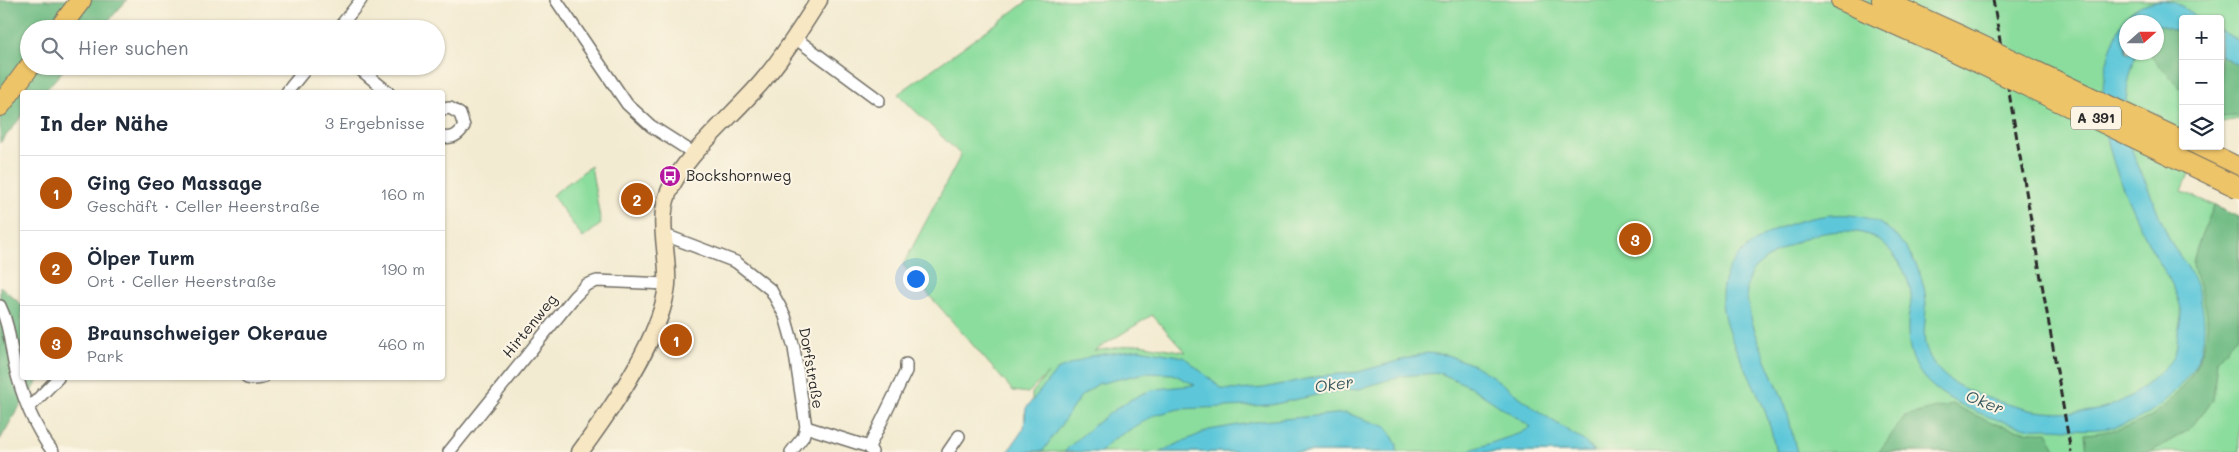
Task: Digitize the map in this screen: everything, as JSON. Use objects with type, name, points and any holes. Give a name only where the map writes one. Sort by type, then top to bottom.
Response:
[{"type":"highway","points":[[66,20],[81,0]]},
{"type":"highway","name":"A 391","points":[[1841,0],[1969,58],[2239,188]]},
{"type":"highway","name":"A 391","points":[[1882,0],[2179,139]]},
{"type":"highway","points":[[0,106],[23,75]]},
{"type":"highway","points":[[2202,150],[2239,168]]},
{"type":"main road","points":[[580,452],[609,411],[640,358],[661,312],[667,284],[664,209],[674,182],[695,154],[765,79],[795,38],[819,0]]},
{"type":"street","points":[[345,20],[361,0]]},
{"type":"street","points":[[556,0],[627,104],[651,126],[695,154]]},
{"type":"street","points":[[795,38],[879,100]]},
{"type":"street","points":[[289,90],[301,75]]},
{"type":"street","points":[[367,75],[386,90]]},
{"type":"street","points":[[445,109],[455,110],[460,114],[464,126],[456,136],[445,137]]},
{"type":"street","name":"Dorfstraße","points":[[665,235],[736,262],[771,290],[785,316],[794,348],[806,427],[791,452]]},
{"type":"street","name":"Hirtenweg","points":[[448,452],[574,296],[586,286],[597,281],[667,284]]},
{"type":"street","points":[[0,306],[9,332],[14,364],[34,422],[54,452]]},
{"type":"street","points":[[806,427],[870,449],[906,371],[906,364]]},
{"type":"street","points":[[29,408],[56,380]]},
{"type":"street","points":[[948,452],[959,436]]},
{"type":"green space","points":[[0,0],[127,0],[109,20],[20,20],[20,75],[59,75],[46,90],[20,90],[20,118],[0,143]]},
{"type":"green space","points":[[1029,0],[2239,0],[2239,119],[2224,121],[2224,15],[2179,15],[2179,150],[2198,150],[2182,191],[2239,217],[2239,452],[1008,452],[1024,428],[1025,413],[1032,401],[1032,393],[1048,373],[1028,393],[1013,391],[903,265],[961,155],[898,94]],"holes":[[[1152,315],[1186,352],[1139,344],[1094,351]]]},
{"type":"green space","points":[[2164,26],[2179,32],[2179,87],[2154,60],[2164,60]]},
{"type":"green space","points":[[2224,57],[2239,66],[2239,116],[2224,117]]},
{"type":"green space","points":[[591,166],[601,224],[583,238],[552,195]]},
{"type":"green space","points":[[2214,206],[2239,217],[2239,334],[2217,360],[2213,400],[2189,430],[2150,452],[2087,452],[2085,434],[2120,429],[2136,424],[2151,416],[2174,397],[2192,374],[2199,361],[2204,347],[2207,318],[2205,304],[2193,263],[2199,242]]},
{"type":"green space","points":[[0,286],[20,303],[20,380],[40,380],[16,412],[0,440]]},
{"type":"green space","points":[[1952,404],[2010,428],[2022,431],[2047,432],[2058,452],[1879,452],[1905,416]]},
{"type":"water","points":[[2163,0],[2175,3],[2194,15],[2179,15],[2179,32],[2164,26],[2164,15],[2128,15],[2136,8]]},
{"type":"water","name":"Oker","points":[[2119,30],[2119,60],[2134,60],[2128,83],[2126,104],[2126,125],[2129,141],[2170,240],[2188,268],[2199,292],[2204,319],[2202,346],[2198,358],[2186,379],[2152,411],[2132,422],[2104,429],[2027,428],[1976,412],[1939,392],[1924,378],[1915,364],[1908,332],[1910,287],[1905,273],[1892,253],[1881,242],[1865,234],[1847,231],[1828,232],[1811,236],[1787,247],[1760,264],[1750,275],[1747,288],[1752,322],[1786,408],[1797,452],[1776,452],[1765,411],[1728,330],[1723,310],[1722,290],[1728,270],[1748,247],[1776,229],[1811,218],[1845,215],[1867,218],[1887,228],[1903,244],[1920,273],[1923,284],[1926,306],[1924,338],[1930,358],[1951,381],[1978,394],[2030,410],[2058,413],[2091,411],[2116,404],[2131,396],[2150,382],[2172,360],[2175,355],[2181,318],[2179,300],[2126,197],[2109,147],[2104,121],[2103,95],[2106,69]]},
{"type":"water","points":[[2224,32],[2239,41],[2239,66],[2224,57]]},
{"type":"water","name":"Oker","points":[[1139,349],[1184,357],[1222,389],[1238,390],[1264,388],[1320,376],[1358,372],[1427,353],[1447,355],[1474,365],[1492,376],[1541,413],[1584,441],[1594,452],[1464,452],[1521,433],[1531,427],[1469,386],[1440,373],[1400,376],[1359,389],[1321,394],[1271,405],[1179,409],[1155,415],[1112,440],[1101,452],[1064,452],[1082,435],[1118,407],[1142,394],[1164,388],[1195,385],[1173,374],[1145,373],[1098,384],[1080,397],[1043,451],[1008,452],[1024,428],[1026,408],[1057,370],[1091,356]]},
{"type":"water","points":[[1346,413],[1387,427],[1397,445],[1397,452],[1159,452],[1209,430],[1262,421]]},
{"type":"railway","points":[[1993,0],[2071,452]]},
{"type":"place","name":"Bockshornweg","points":[[670,176]]},
{"type":"place","name":"Ölper Turm","points":[[637,199]]},
{"type":"place","name":"Braunschweiger Okeraue","points":[[1635,239]]},
{"type":"place","name":"Ging Geo Massage","points":[[676,340]]}]
